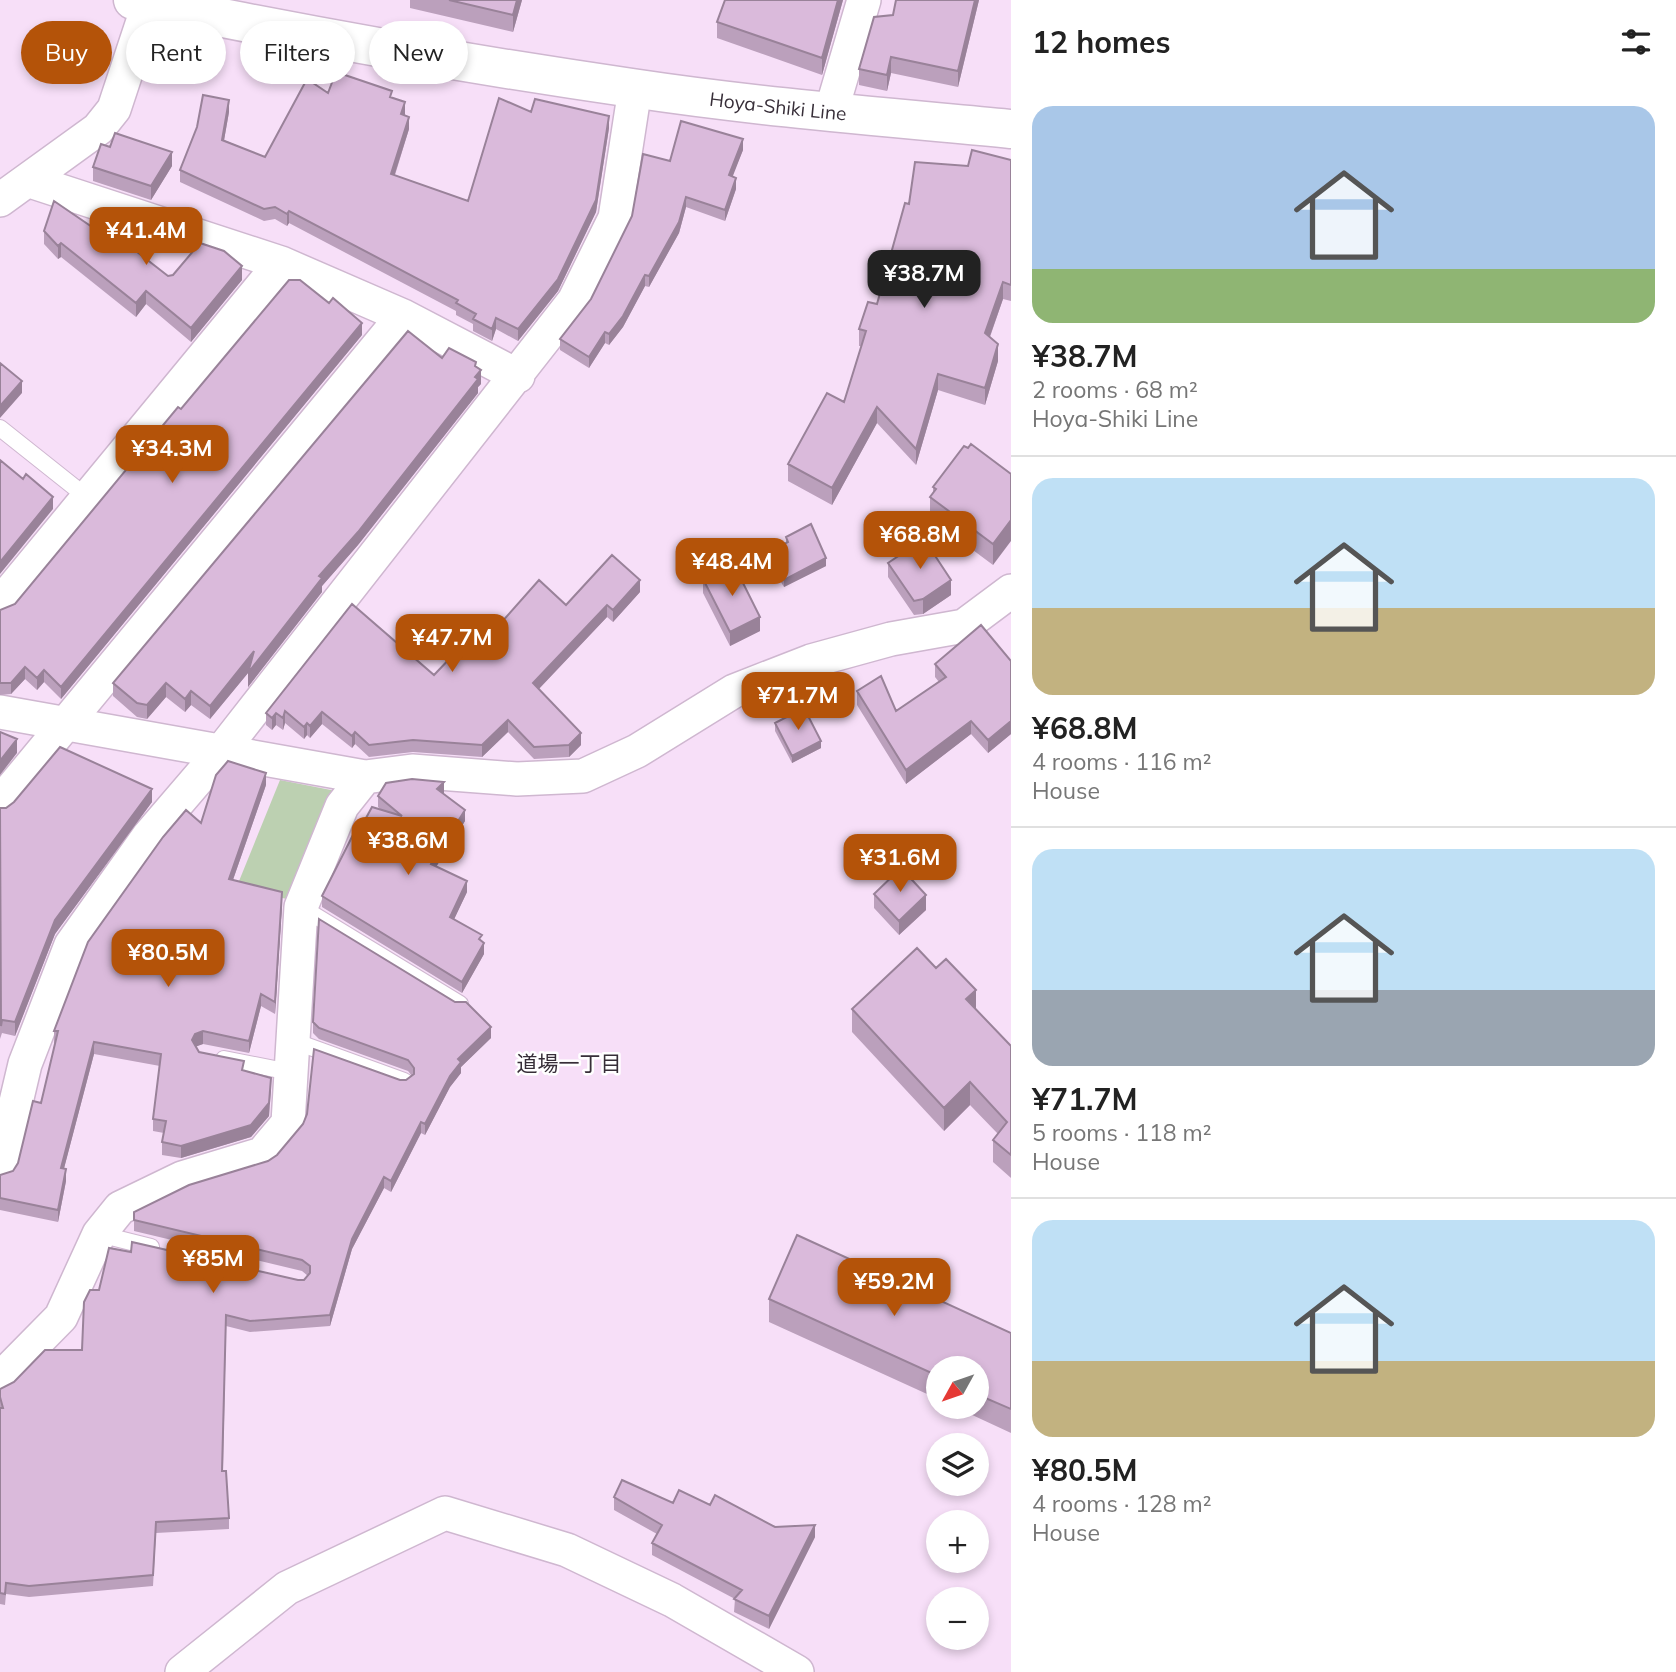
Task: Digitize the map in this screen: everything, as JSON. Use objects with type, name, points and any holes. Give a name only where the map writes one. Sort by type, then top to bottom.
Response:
[{"type":"main road","name":"Hoya-Shiki Line","points":[[162,3],[415,54],[635,89],[831,112],[1011,129]]},
{"type":"street","points":[[831,112],[864,0]]},
{"type":"street","points":[[0,200],[30,181],[97,129],[114,109],[162,3]]},
{"type":"street","points":[[0,1170],[25,1064],[71,945],[148,837],[220,754],[574,301],[615,218],[635,89]]},
{"type":"street","points":[[30,181],[281,263],[403,316],[518,376]]},
{"type":"street","points":[[1,601],[281,263]]},
{"type":"street","points":[[0,803],[403,316]]},
{"type":"street","points":[[0,712],[68,722],[220,754],[365,777],[412,771],[517,779],[583,776],[637,751],[734,691],[811,662],[864,646],[964,626],[1009,598]]},
{"type":"street","points":[[0,1379],[61,1317],[99,1234],[120,1208],[182,1178],[262,1154],[288,1122],[301,907],[342,806],[365,777]]},
{"type":"street","points":[[182,1672],[287,1588],[445,1513],[567,1550],[672,1600],[797,1672]]},
{"type":"lane","points":[[0,428],[88,498]]},
{"type":"lane","points":[[301,907],[460,1004]]},
{"type":"lane","points":[[202,1054],[290,1056],[404,1081]]},
{"type":"lane","points":[[99,1234],[166,1250]]},
{"type":"green space","points":[[280,780],[336,791],[294,901],[237,886]]},
{"type":"building","points":[[449,0],[517,0],[513,15]]},
{"type":"building","points":[[725,0],[838,0],[822,58],[717,22]]},
{"type":"building","points":[[896,0],[975,0],[958,71],[891,57],[887,75],[859,69],[874,17],[893,15]]},
{"type":"building","points":[[355,78],[392,91],[390,97],[405,102],[401,114],[409,117],[391,174],[468,201],[499,98],[531,112],[535,99],[609,116],[596,200],[558,279],[518,329],[496,318],[492,329],[473,319],[476,314],[456,303],[458,300],[289,211],[287,214],[275,207],[264,209],[180,170],[197,127],[203,95],[229,100],[222,140],[265,157],[304,84],[314,84],[328,93],[331,84],[355,84]]},
{"type":"building","points":[[681,121],[743,139],[729,175],[736,178],[725,210],[686,197],[679,222],[649,276],[645,275],[623,316],[609,334],[605,332],[589,357],[560,339],[591,299],[632,216],[643,154],[670,161]]},
{"type":"building","points":[[115,133],[172,152],[151,186],[93,167],[101,144],[110,147]]},
{"type":"building","points":[[972,150],[1011,160],[1011,285],[1003,282],[985,333],[998,344],[985,388],[938,374],[916,449],[877,407],[832,488],[788,464],[827,393],[844,402],[866,331],[859,329],[868,302],[877,304],[905,203],[909,204],[915,162],[968,166]]},
{"type":"building","points":[[54,201],[120,246],[123,241],[168,276],[173,275],[200,243],[224,251],[242,266],[191,328],[146,291],[136,303],[61,243],[58,246],[44,231]]},
{"type":"building","points":[[289,280],[300,280],[329,303],[333,298],[362,323],[61,687],[44,670],[37,678],[25,667],[11,683],[0,683],[0,610],[15,604],[178,407],[181,409]]},
{"type":"building","points":[[408,331],[442,358],[449,348],[476,362],[475,366],[481,370],[475,377],[478,379],[358,532],[319,576],[322,578],[248,673],[254,651],[210,706],[191,691],[185,699],[166,683],[147,705],[137,703],[113,683]]},
{"type":"building","points":[[0,363],[22,381],[0,406]]},
{"type":"building","points":[[971,444],[1011,474],[1011,520],[993,544],[930,497],[936,489],[933,487],[964,446],[968,448]]},
{"type":"building","points":[[0,460],[23,479],[26,474],[53,497],[0,562]]},
{"type":"building","points":[[811,524],[826,558],[784,580],[767,553],[788,542],[786,537]]},
{"type":"building","points":[[924,539],[951,580],[923,599],[914,601],[888,563]]},
{"type":"building","points":[[612,555],[640,580],[613,610],[607,605],[533,683],[581,733],[569,745],[534,747],[508,720],[482,745],[413,740],[369,745],[355,732],[352,736],[322,712],[310,726],[307,723],[304,727],[285,711],[283,718],[276,713],[272,718],[266,713],[352,604],[434,675],[475,632],[484,642],[539,580],[566,605]]},
{"type":"building","points":[[733,563],[760,617],[730,632],[703,579]]},
{"type":"building","points":[[981,625],[1011,661],[1011,721],[988,740],[971,721],[906,770],[857,691],[881,676],[896,711],[946,677],[935,664]]},
{"type":"building","points":[[804,708],[821,741],[792,756],[775,723]]},
{"type":"building","points":[[0,732],[17,739],[0,761]]},
{"type":"building","points":[[60,747],[152,789],[55,920],[15,1022],[2,1020],[1,1026],[0,808],[6,808],[14,802]]},
{"type":"building","points":[[228,761],[266,773],[229,879],[282,892],[275,1002],[261,994],[249,1041],[203,1031],[195,1034],[192,1040],[199,1052],[244,1061],[242,1070],[271,1078],[269,1103],[251,1125],[181,1146],[162,1142],[166,1121],[153,1119],[161,1054],[94,1042],[61,1168],[66,1169],[58,1210],[0,1198],[0,1175],[13,1171],[18,1163],[33,1101],[41,1103],[58,1031],[54,1031],[88,942],[163,837],[186,810],[201,823],[216,775]]},
{"type":"building","points":[[412,779],[444,782],[437,789],[465,810],[431,864],[467,881],[450,917],[482,935],[479,939],[484,943],[462,982],[322,896],[357,827],[360,829],[372,807],[402,816],[378,796],[386,783]]},
{"type":"building","points":[[901,868],[926,895],[899,921],[874,894]]},
{"type":"building","points":[[319,919],[455,1002],[466,1002],[491,1027],[458,1059],[461,1062],[450,1076],[425,1124],[421,1122],[391,1181],[384,1177],[352,1239],[330,1315],[250,1321],[226,1315],[222,1471],[226,1471],[229,1518],[156,1522],[153,1575],[29,1586],[6,1583],[5,1594],[0,1593],[0,1408],[3,1408],[0,1389],[14,1382],[45,1350],[82,1350],[84,1302],[90,1290],[99,1290],[109,1248],[131,1252],[132,1242],[298,1280],[304,1280],[310,1273],[310,1266],[302,1260],[134,1220],[134,1212],[189,1185],[268,1161],[277,1155],[303,1124],[307,1114],[314,1049],[400,1080],[406,1080],[414,1074],[414,1068],[408,1060],[319,1028],[313,1022]]},
{"type":"building","points":[[917,948],[936,968],[946,959],[976,990],[966,999],[1011,1046],[1011,1155],[993,1140],[1007,1122],[970,1082],[944,1108],[852,1009]]},
{"type":"building","points":[[797,1235],[1011,1333],[1011,1409],[989,1400],[989,1356],[926,1356],[926,1371],[769,1299]]},
{"type":"building","points":[[622,1480],[673,1503],[679,1490],[710,1505],[715,1495],[775,1527],[815,1525],[769,1616],[734,1599],[742,1590],[652,1543],[662,1525],[614,1497]]},
{"type":"district","name":"道場一丁目","points":[[569,1064]]}]
